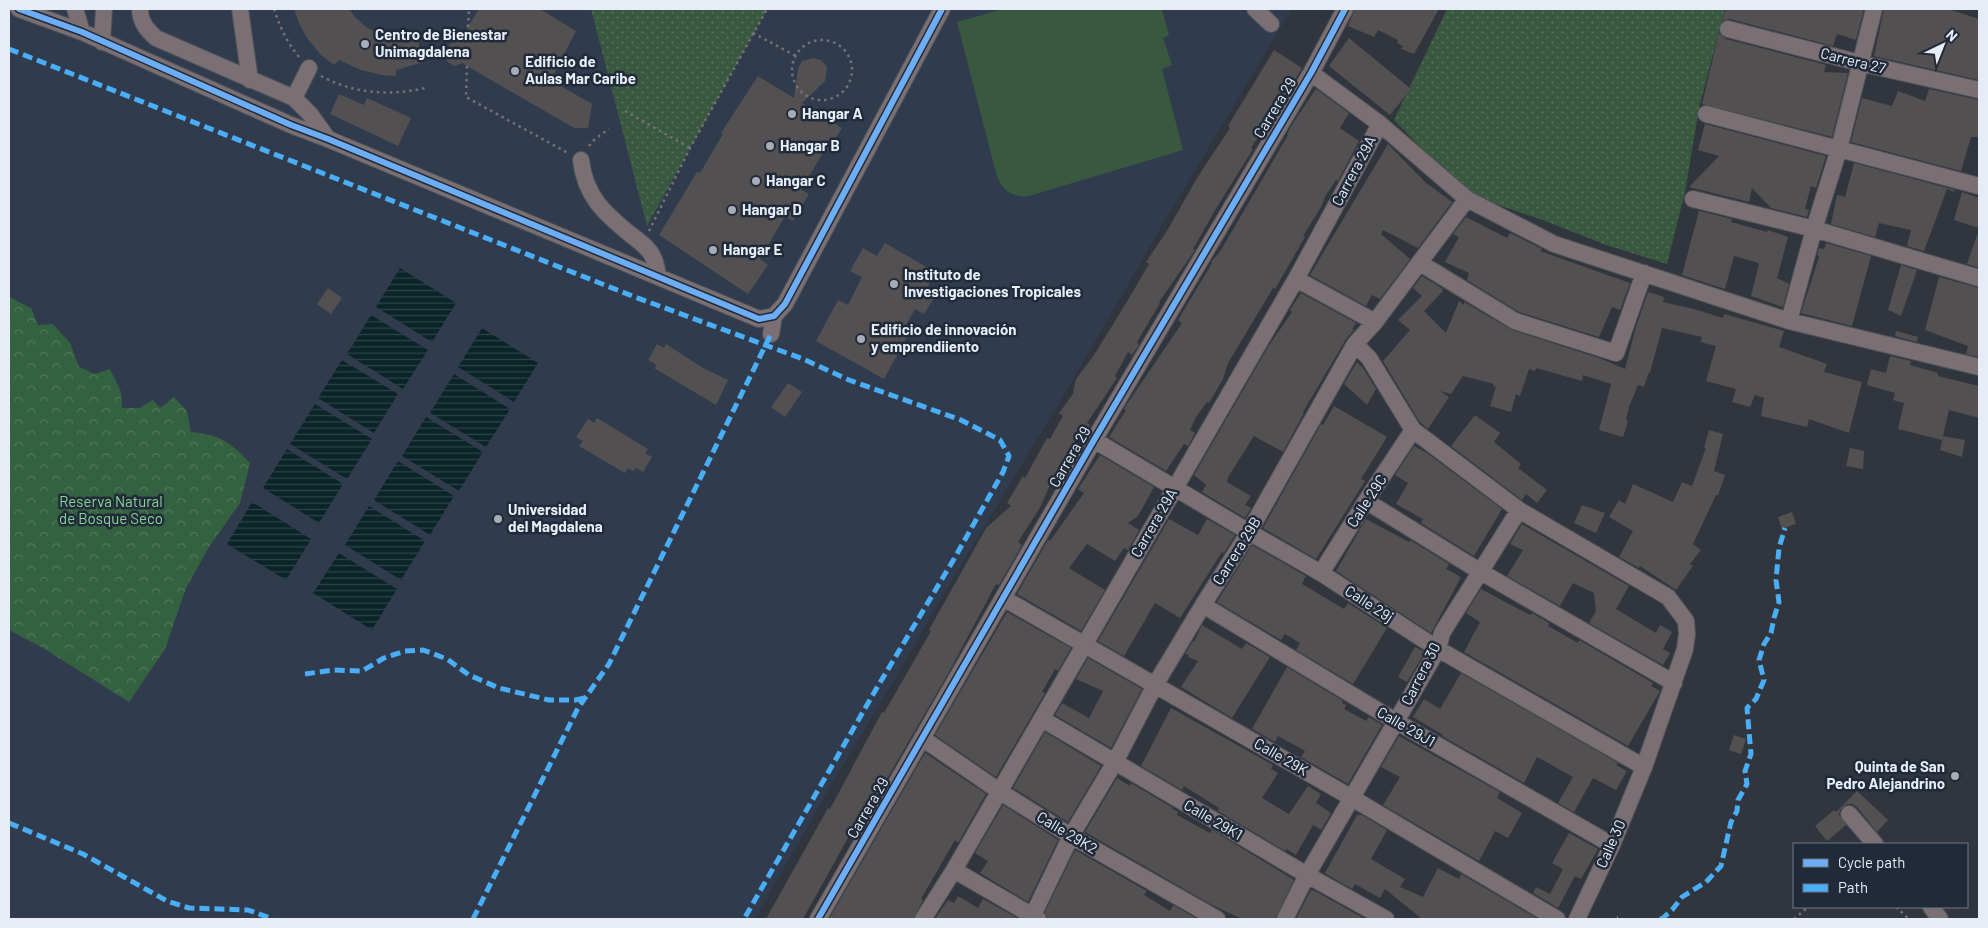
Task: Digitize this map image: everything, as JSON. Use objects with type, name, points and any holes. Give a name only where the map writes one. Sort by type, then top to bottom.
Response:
[{"type":"street","points":[[19,9],[82,32],[291,125],[759,319],[774,316]]},
{"type":"street","points":[[75,9],[82,32]]},
{"type":"street","points":[[102,42],[104,9]]},
{"type":"street","points":[[140,9],[142,22],[156,38],[294,98],[310,114],[328,139]]},
{"type":"street","points":[[240,9],[250,80]]},
{"type":"street","points":[[771,334],[774,316],[785,304],[942,9]]},
{"type":"street","points":[[1255,9],[1271,24]]},
{"type":"street","name":"Carrera 29","points":[[818,919],[1094,440],[1311,73],[1345,9]]},
{"type":"street","points":[[1789,321],[1814,229],[1839,149],[1874,9]]},
{"type":"street","name":"Carrera 27","points":[[1728,29],[1860,63],[1979,90]]},
{"type":"street","points":[[294,98],[309,68]]},
{"type":"street","points":[[1311,73],[1380,124],[1467,199],[1554,244],[1789,321],[1979,367]]},
{"type":"street","points":[[1706,114],[1979,186]]},
{"type":"street","name":"Carrera 29A","points":[[923,919],[954,870],[1296,279],[1380,124]]},
{"type":"street","points":[[581,160],[588,191],[600,207],[653,256],[658,276]]},
{"type":"street","name":"Carrera 29B","points":[[1034,918],[1071,836],[1115,762],[1155,685],[1250,532],[1355,344],[1375,322],[1420,264],[1467,199]]},
{"type":"street","points":[[1693,199],[1814,229],[1979,278]]},
{"type":"street","points":[[1420,264],[1515,321],[1616,353],[1644,273]]},
{"type":"street","points":[[1296,279],[1375,322]]},
{"type":"street","points":[[1355,344],[1369,358],[1414,430]]},
{"type":"street","name":"Calle 29C","points":[[1322,573],[1366,501],[1414,430]]},
{"type":"street","name":"Calle 30","points":[[1414,430],[1519,510],[1668,596],[1686,621],[1685,649],[1644,767],[1612,845],[1577,919]]},
{"type":"street","name":"Calle 29j","points":[[1094,440],[1322,573],[1438,649],[1644,767]]},
{"type":"street","points":[[1366,501],[1481,572],[1674,683]]},
{"type":"street","name":"Carrera 30","points":[[1285,919],[1307,875],[1438,649],[1442,633],[1519,510]]},
{"type":"street","name":"Calle 29K","points":[[1003,598],[1352,798],[1557,919]]},
{"type":"street","name":"Calle 29J1","points":[[1203,605],[1397,722],[1612,845]]},
{"type":"street","name":"Calle 29K1","points":[[1042,719],[1307,875],[1386,919]]},
{"type":"street","name":"Calle 29K2","points":[[922,738],[999,791],[1071,836],[1217,919]]},
{"type":"street","points":[[1849,814],[1874,843]]},
{"type":"street","points":[[954,870],[1034,918]]},
{"type":"street","points":[[1932,908],[1940,919]]},
{"type":"path","points":[[274,9],[280,28],[292,49],[309,68],[322,77],[344,87],[384,94],[405,93],[426,88]]},
{"type":"path","points":[[468,27],[470,9]]},
{"type":"path","points":[[642,244],[690,148],[766,9]]},
{"type":"path","points":[[752,33],[796,56]]},
{"type":"path","points":[[824,39],[835,42],[844,48],[852,62],[852,76],[847,89],[836,98],[816,100],[806,96],[800,91],[792,77],[792,66],[796,56],[802,47],[811,42],[824,39]]},
{"type":"path","points":[[467,66],[466,97],[581,160],[595,139],[609,129]]},
{"type":"path","points":[[624,111],[690,148]]},
{"type":"path","points":[[1794,919],[1807,908]]},
{"type":"path","points":[[1897,908],[1909,919]]},
{"type":"shaded area","name":"Universidad del Magdalena","points":[[9,9],[1292,9],[942,597],[755,919],[9,919]]},
{"type":"shaded area","points":[[400,268],[456,303],[432,342],[376,307]]},
{"type":"shaded area","points":[[371,315],[428,350],[403,389],[347,354]]},
{"type":"shaded area","points":[[482,328],[538,363],[514,402],[458,367]]},
{"type":"shaded area","points":[[342,360],[398,394],[374,433],[318,398]]},
{"type":"shaded area","points":[[454,374],[510,409],[486,447],[430,413]]},
{"type":"shaded area","points":[[315,404],[372,439],[347,479],[290,444]]},
{"type":"shaded area","points":[[426,417],[483,452],[459,491],[402,456]]},
{"type":"shaded area","points":[[287,449],[343,484],[319,523],[263,488]]},
{"type":"shaded area","points":[[398,461],[454,496],[430,535],[374,500]]},
{"type":"shaded area","points":[[252,502],[311,539],[286,580],[227,544]]},
{"type":"shaded area","points":[[369,506],[425,541],[401,580],[345,545]]},
{"type":"shaded area","points":[[339,553],[397,589],[372,630],[313,593]]},
{"type":"green space","points":[[591,9],[767,9],[647,226]]},
{"type":"green space","points":[[1004,9],[1162,9],[1169,35],[1163,38],[1172,65],[1162,69],[1183,150],[1029,196],[1017,196],[1008,192],[1001,184],[996,173],[957,22]]},
{"type":"green space","points":[[1447,9],[1725,9],[1699,108],[1685,192],[1667,264],[1606,245],[1540,219],[1486,201],[1459,187],[1394,120]]},
{"type":"green space","name":"Reserva Natural de Bosque Seco","points":[[9,297],[31,308],[38,325],[53,324],[70,343],[79,367],[95,374],[110,369],[121,392],[122,408],[139,408],[153,400],[160,408],[174,397],[187,411],[191,432],[210,435],[224,441],[237,450],[250,463],[240,503],[209,547],[186,588],[165,649],[129,702],[43,648],[9,630]]},
{"type":"building","name":"Centro de Bienestar Unimagdalena","points":[[294,9],[349,9],[366,27],[378,33],[405,35],[415,31],[424,62],[396,70],[396,76],[361,70],[339,60],[334,65],[321,55],[307,38]]},
{"type":"building","name":"Edificio de Aulas Mar Caribe","points":[[479,9],[540,9],[576,31],[553,76],[561,81],[559,85],[592,104],[588,128],[574,128],[462,63],[454,66],[448,62],[444,55],[446,48],[461,38]]},
{"type":"building","points":[[1355,9],[1439,9],[1414,54],[1401,49],[1403,46],[1397,43],[1398,40],[1378,30],[1374,37],[1348,26]]},
{"type":"building","points":[[1726,9],[1864,9],[1856,40],[1837,34],[1833,46],[1730,19],[1722,21]]},
{"type":"building","points":[[1884,9],[1948,9],[1979,19],[1979,80],[1874,56]]},
{"type":"building","points":[[1719,33],[1726,39],[1826,65],[1824,72],[1848,73],[1832,137],[1702,104]]},
{"type":"building","points":[[1349,38],[1411,89],[1390,115],[1329,66]]},
{"type":"building","points":[[1274,50],[1302,68],[1270,123],[1268,122],[1251,148],[1253,149],[1193,249],[1195,250],[1159,302],[1137,342],[1139,345],[1132,355],[1128,352],[1115,376],[1117,378],[1087,423],[1090,425],[1082,439],[1078,436],[1049,487],[1041,506],[1018,542],[1022,545],[999,585],[996,584],[949,672],[863,820],[859,818],[803,919],[766,919],[828,808],[830,809],[882,712],[884,713],[931,631],[929,630],[986,528],[1011,506],[1007,503],[1023,476],[1025,478],[1047,438],[1050,439],[1063,416],[1059,413],[1073,394],[1076,379],[1094,355],[1128,300],[1149,264],[1146,262],[1230,128],[1228,126]]},
{"type":"building","points":[[813,58],[821,60],[827,67],[825,81],[802,103],[842,128],[826,153],[824,151],[801,190],[809,194],[793,221],[785,216],[760,259],[768,265],[748,294],[659,235],[697,172],[700,173],[723,134],[721,133],[758,76],[794,98],[798,69],[802,61]]},
{"type":"building","points":[[1316,89],[1349,113],[1340,128],[1359,141],[1338,181],[1336,180],[1326,195],[1321,207],[1303,236],[1305,237],[1275,289],[1273,288],[1228,363],[1223,379],[1209,403],[1207,402],[1196,417],[1190,430],[1195,433],[1188,446],[1184,444],[1166,471],[1109,437],[1126,410],[1124,409],[1125,407],[1182,323],[1178,320],[1211,262],[1221,250],[1288,135],[1293,123]]},
{"type":"building","points":[[1929,89],[1979,100],[1979,137],[1971,137],[1961,171],[1851,142],[1862,98],[1892,106],[1898,91],[1925,101]]},
{"type":"building","points":[[339,94],[364,105],[367,98],[411,118],[398,146],[330,114]]},
{"type":"building","points":[[1705,124],[1826,156],[1816,188],[1811,186],[1805,209],[1809,210],[1807,217],[1771,208],[1752,188],[1749,202],[1689,187],[1719,156],[1698,150]]},
{"type":"building","points":[[1388,144],[1425,182],[1452,202],[1418,248],[1383,230],[1381,234],[1410,259],[1380,299],[1372,295],[1366,306],[1310,275]]},
{"type":"building","points":[[1854,163],[1955,190],[1954,192],[1947,189],[1924,251],[1907,246],[1911,230],[1879,223],[1875,237],[1831,224],[1837,195],[1845,197]]},
{"type":"building","points":[[1962,192],[1979,198],[1979,228],[1954,220]]},
{"type":"building","points":[[1699,211],[1732,219],[1731,222],[1767,232],[1768,230],[1788,237],[1777,278],[1789,284],[1783,307],[1751,296],[1759,263],[1734,256],[1725,289],[1682,275]]},
{"type":"building","points":[[1466,217],[1507,238],[1510,233],[1542,249],[1540,251],[1630,283],[1620,310],[1612,307],[1599,337],[1519,312],[1467,280],[1469,273],[1445,262],[1459,237],[1453,234]]},
{"type":"building","points":[[1977,235],[1979,235],[1979,268],[1967,264]]},
{"type":"building","points":[[885,243],[935,272],[926,291],[934,298],[924,314],[915,309],[901,334],[907,337],[884,379],[816,341],[838,300],[848,305],[862,277],[850,271],[863,248],[877,256]]},
{"type":"building","points":[[1826,243],[1871,256],[1852,326],[1801,313],[1819,257],[1817,255],[1819,248],[1824,249]]},
{"type":"building","points":[[1901,265],[1917,270],[1901,316],[1888,310]]},
{"type":"building","points":[[1422,276],[1443,289],[1424,311],[1446,333],[1459,301],[1464,305],[1464,302],[1512,330],[1602,359],[1625,369],[1648,292],[1664,297],[1663,302],[1723,318],[1724,314],[1784,331],[1779,347],[1827,364],[1824,372],[1862,382],[1849,433],[1809,419],[1807,427],[1761,416],[1764,398],[1755,395],[1750,407],[1732,402],[1736,389],[1706,381],[1716,346],[1700,342],[1702,337],[1662,328],[1650,373],[1644,387],[1638,385],[1629,407],[1626,420],[1628,421],[1623,437],[1599,430],[1611,384],[1583,375],[1582,381],[1536,368],[1535,371],[1529,369],[1520,396],[1516,394],[1511,412],[1490,406],[1496,387],[1493,386],[1494,384],[1463,376],[1451,394],[1440,391],[1449,397],[1428,429],[1419,421],[1383,361],[1410,330],[1398,320],[1422,296],[1413,288]]},
{"type":"building","points":[[1939,277],[1979,288],[1979,357],[1966,354],[1968,346],[1925,330]]},
{"type":"building","points":[[328,288],[342,298],[331,314],[317,304]]},
{"type":"building","points":[[1301,293],[1356,323],[1352,329],[1354,330],[1346,339],[1303,412],[1283,452],[1254,436],[1228,477],[1227,482],[1251,496],[1245,505],[1251,508],[1245,518],[1202,492],[1206,485],[1194,475],[1268,347],[1292,312],[1290,310]]},
{"type":"building","points":[[1896,331],[1918,337],[1917,342],[1895,336]]},
{"type":"building","points":[[657,344],[664,348],[666,344],[703,368],[728,380],[716,405],[654,368],[657,365],[648,360]]},
{"type":"building","points":[[1890,356],[1911,361],[1910,365],[1938,373],[1938,376],[1979,386],[1979,418],[1949,410],[1942,440],[1898,429],[1904,403],[1893,400],[1895,393],[1867,385],[1871,369],[1886,373]]},
{"type":"building","points":[[1357,362],[1376,389],[1367,405],[1344,384]]},
{"type":"building","points":[[788,383],[802,392],[785,417],[771,407]]},
{"type":"building","points":[[1334,406],[1387,437],[1361,479],[1365,481],[1316,559],[1263,528],[1321,424],[1323,425]]},
{"type":"building","points":[[1475,415],[1500,433],[1494,442],[1521,464],[1518,468],[1547,490],[1537,503],[1526,494],[1522,500],[1451,446]]},
{"type":"building","points":[[597,418],[648,449],[645,453],[652,457],[643,472],[636,468],[634,471],[628,468],[625,473],[579,446],[583,441],[576,437],[588,419],[594,423]]},
{"type":"building","points":[[1709,430],[1723,434],[1714,471],[1725,475],[1718,495],[1716,495],[1693,544],[1701,550],[1690,564],[1693,566],[1676,590],[1640,566],[1639,568],[1619,557],[1633,531],[1609,517],[1619,500],[1625,504],[1633,484],[1673,502],[1682,482],[1692,486],[1706,448],[1704,448]]},
{"type":"building","points":[[1943,436],[1965,440],[1962,457],[1940,450]]},
{"type":"building","points":[[1414,446],[1427,453],[1502,509],[1474,556],[1421,523],[1423,519],[1396,504],[1408,483],[1395,475]]},
{"type":"building","points":[[1850,448],[1864,451],[1863,469],[1846,466]]},
{"type":"building","points":[[1100,455],[1154,487],[1138,516],[1128,523],[1139,530],[1128,550],[1124,548],[1115,561],[1087,544],[1069,568],[1105,590],[1081,631],[1017,594],[1048,540],[1050,541],[1084,493],[1078,489]]},
{"type":"building","points":[[1582,505],[1605,513],[1596,533],[1574,523]]},
{"type":"building","points":[[1792,512],[1796,524],[1782,529],[1778,517]]},
{"type":"building","points":[[1169,519],[1198,535],[1207,519],[1235,535],[1180,618],[1155,603],[1124,656],[1098,641]]},
{"type":"building","points":[[1366,519],[1409,542],[1410,540],[1449,564],[1446,569],[1461,577],[1431,633],[1336,571]]},
{"type":"building","points":[[1522,524],[1629,586],[1616,609],[1656,633],[1660,625],[1672,632],[1663,649],[1670,653],[1663,665],[1589,623],[1596,611],[1594,593],[1573,583],[1560,606],[1507,576],[1523,550],[1510,544]]},
{"type":"building","points":[[1252,545],[1306,576],[1302,584],[1344,609],[1348,603],[1387,628],[1353,684],[1296,650],[1300,643],[1285,634],[1281,640],[1217,602]]},
{"type":"building","points":[[1481,589],[1530,615],[1532,613],[1549,623],[1548,626],[1578,643],[1579,640],[1653,683],[1651,686],[1660,691],[1628,746],[1464,652],[1480,622],[1466,613]]},
{"type":"building","points":[[1007,612],[1071,648],[1058,671],[1055,669],[1042,692],[1045,693],[996,777],[935,735]]},
{"type":"building","points":[[1202,625],[1242,649],[1246,643],[1270,657],[1232,718],[1181,687],[1198,661],[1185,654],[1194,642]]},
{"type":"building","points":[[1415,647],[1425,652],[1407,682],[1398,677]]},
{"type":"building","points":[[1088,658],[1142,689],[1111,748],[1055,715],[1062,703],[1089,718],[1103,691],[1076,679]]},
{"type":"building","points":[[1287,667],[1343,701],[1342,703],[1346,705],[1344,709],[1366,721],[1369,717],[1382,725],[1348,784],[1301,757],[1305,751],[1278,736],[1275,742],[1252,729]]},
{"type":"building","points":[[1461,673],[1618,763],[1616,765],[1627,771],[1616,790],[1593,778],[1574,812],[1558,803],[1573,777],[1537,757],[1524,783],[1442,736],[1413,717],[1424,699],[1440,709]]},
{"type":"building","points":[[1171,708],[1273,765],[1271,769],[1278,773],[1262,798],[1289,814],[1308,786],[1321,794],[1316,803],[1331,813],[1321,830],[1313,825],[1296,855],[1286,849],[1285,851],[1218,811],[1219,808],[1184,786],[1182,790],[1141,766]]},
{"type":"building","points":[[1045,732],[1101,766],[1068,822],[1013,788]]},
{"type":"building","points":[[1734,735],[1746,739],[1741,754],[1729,750]]},
{"type":"building","points":[[1399,736],[1500,792],[1497,798],[1522,813],[1508,838],[1495,831],[1479,861],[1383,805],[1400,777],[1381,767]]},
{"type":"building","points":[[925,753],[986,794],[958,843],[955,840],[921,899],[923,900],[913,919],[829,919]]},
{"type":"building","points":[[1117,778],[1130,786],[1131,783],[1173,808],[1178,812],[1177,815],[1210,833],[1212,830],[1294,880],[1275,919],[1242,919],[1210,904],[1085,832]]},
{"type":"building","points":[[1857,791],[1888,820],[1877,832],[1857,807],[1847,804],[1840,810],[1839,815],[1846,825],[1827,841],[1815,826],[1834,810],[1836,812]]},
{"type":"building","points":[[1003,805],[1058,840],[1028,902],[980,873],[988,861],[975,853]]},
{"type":"building","points":[[1357,815],[1362,815],[1387,830],[1371,859],[1405,879],[1400,887],[1423,897],[1438,868],[1459,879],[1461,874],[1538,919],[1422,919],[1385,889],[1380,898],[1355,884],[1352,889],[1325,873]]},
{"type":"building","points":[[1569,833],[1598,849],[1581,879],[1575,876],[1558,908],[1533,893],[1536,887],[1550,894],[1563,869],[1552,863]]},
{"type":"building","points":[[1075,850],[1147,891],[1144,895],[1170,911],[1173,905],[1197,919],[1048,919],[1045,912]]},
{"type":"building","points":[[1311,890],[1315,891],[1365,919],[1296,919]]},
{"type":"building","points":[[958,896],[978,908],[983,899],[1019,919],[935,919],[948,900],[954,903]]},
{"type":"marked path","points":[[9,49],[635,297],[803,359],[849,380],[961,420],[1000,440],[1009,456],[1003,472],[744,919]]},
{"type":"marked path","points":[[473,919],[578,708],[609,664],[771,334]]},
{"type":"marked path","points":[[1660,919],[1672,910],[1682,897],[1706,882],[1721,866],[1731,822],[1737,811],[1738,800],[1747,784],[1745,771],[1751,754],[1747,708],[1756,699],[1764,680],[1759,660],[1764,644],[1771,633],[1779,602],[1776,580],[1779,548],[1785,528]]},
{"type":"marked path","points":[[305,674],[334,670],[362,671],[384,658],[405,651],[423,650],[447,659],[469,675],[499,688],[549,700],[585,698]]},
{"type":"marked path","points":[[9,823],[83,854],[167,901],[189,908],[248,910],[273,919]]},
{"type":"cycle path","points":[[19,9],[82,32],[291,125],[759,319],[774,316],[785,304],[942,9]]},
{"type":"cycle path","points":[[818,919],[1094,440],[1311,73],[1345,9]]},
{"type":"place","name":"Centro de Bienestar Unimagdalena","points":[[365,44]]},
{"type":"place","name":"Edificio de Aulas Mar Caribe","points":[[515,71]]},
{"type":"place","name":"Hangar A","points":[[792,114]]},
{"type":"place","name":"Hangar B","points":[[770,146]]},
{"type":"place","name":"Hangar C","points":[[756,181]]},
{"type":"place","name":"Hangar D","points":[[732,210]]},
{"type":"place","name":"Hangar E","points":[[713,250]]},
{"type":"place","name":"Instituto de Investigaciones Tropicales","points":[[894,284]]},
{"type":"place","name":"Edificio de innovación y emprendiiento","points":[[861,339]]},
{"type":"place","name":"Universidad del Magdalena","points":[[498,519]]},
{"type":"place","name":"Quinta de San Pedro Alejandrino","points":[[1955,776]]}]
